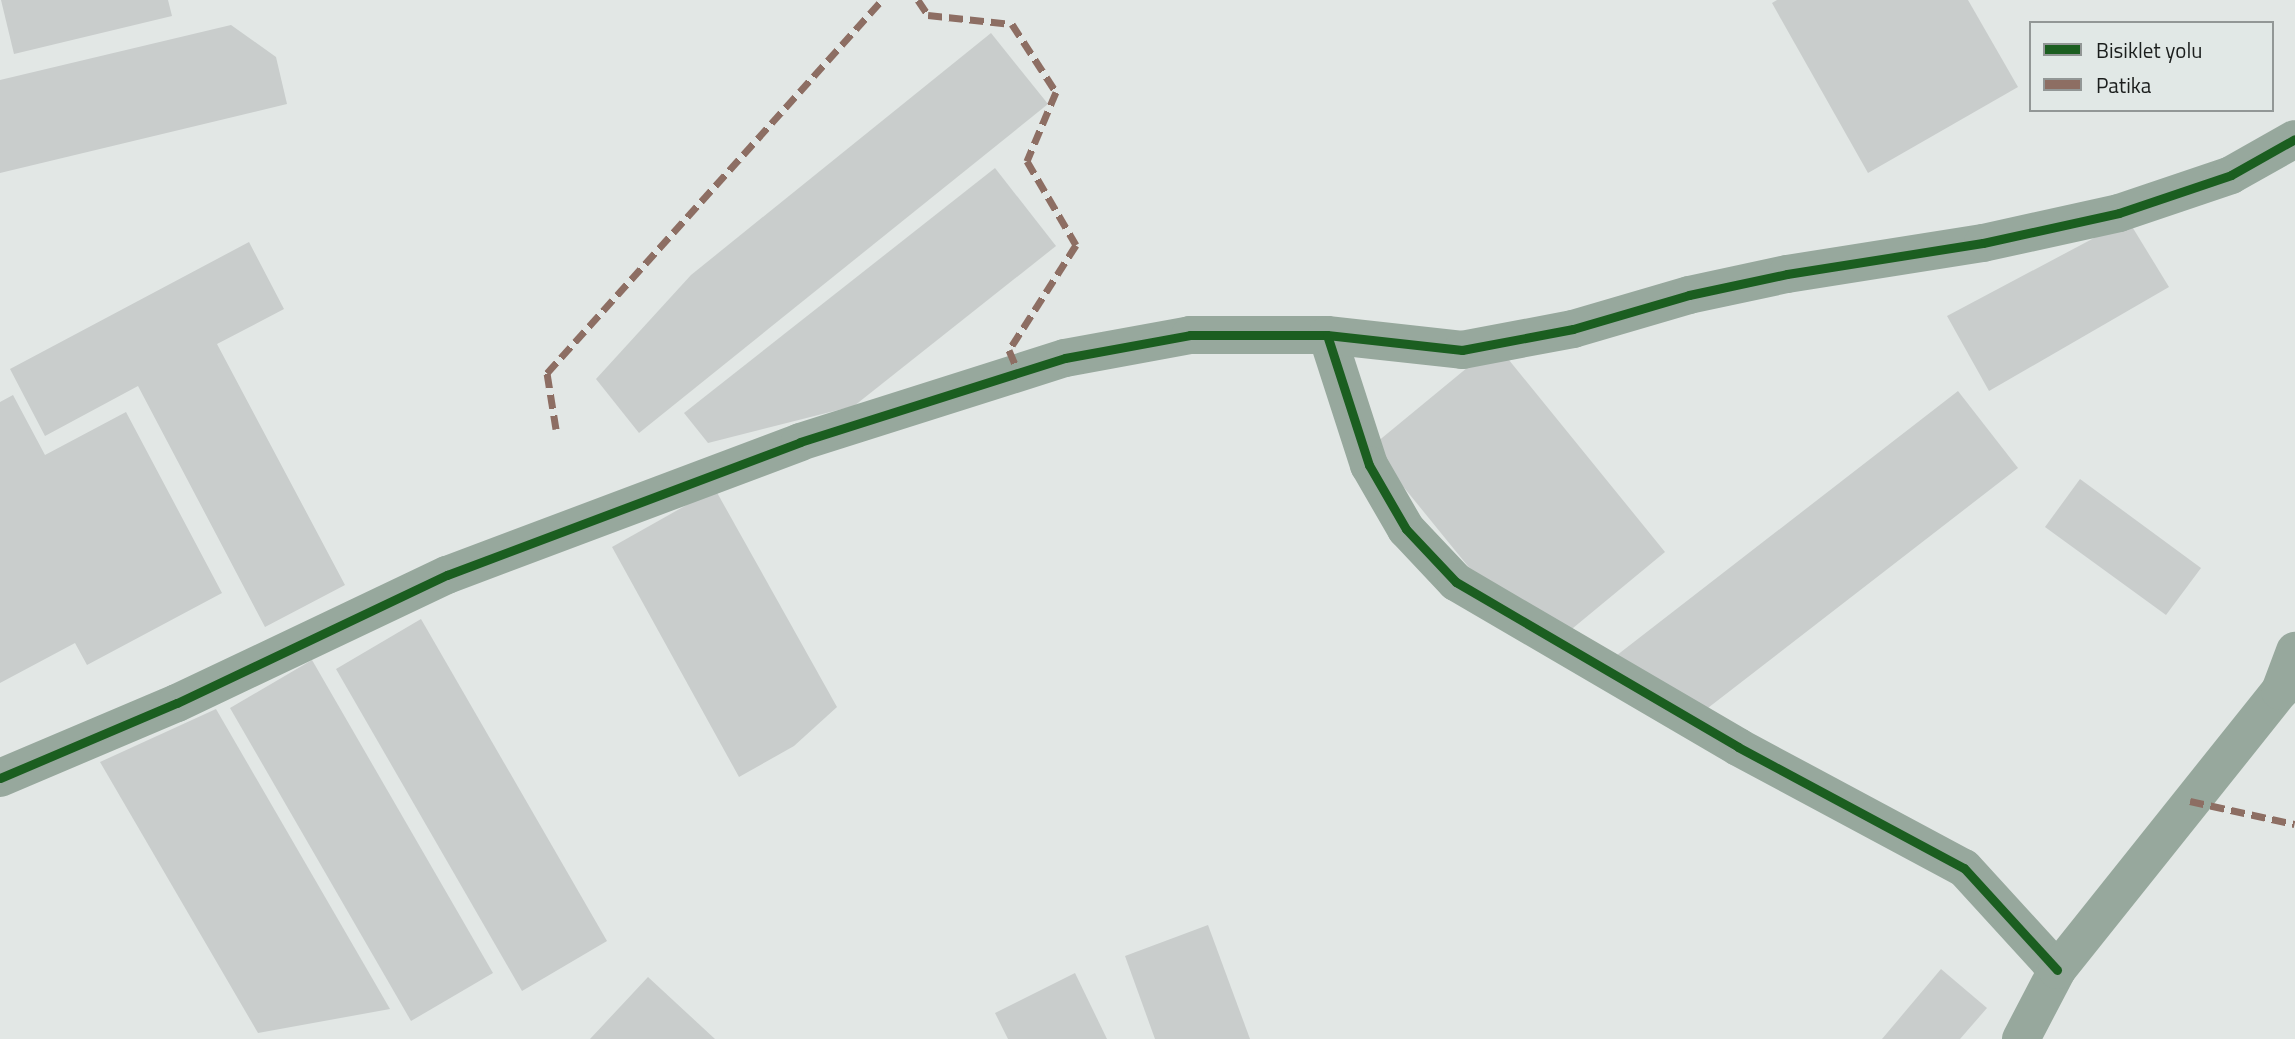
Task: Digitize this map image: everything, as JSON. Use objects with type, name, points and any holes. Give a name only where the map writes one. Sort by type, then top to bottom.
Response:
[{"type":"street","points":[[0,778],[177,703],[447,575],[800,442],[1065,358],[1190,335],[1327,335],[1462,350],[1573,329],[1689,295],[1787,274],[1983,243],[2119,213],[2231,175],[2295,139]]},
{"type":"street","points":[[1327,335],[1369,465],[1406,528],[1456,582],[1738,747],[1964,868],[2057,970]]},
{"type":"street","points":[[2021,1039],[2057,970],[2280,691],[2295,651]]},
{"type":"building","points":[[1,0],[168,0],[172,16],[14,54]]},
{"type":"building","points":[[1777,0],[1968,0],[2018,87],[1868,173],[1772,3]]},
{"type":"building","points":[[231,25],[276,57],[287,104],[0,173],[0,80]]},
{"type":"building","points":[[991,33],[1048,104],[639,433],[596,379],[691,275]]},
{"type":"building","points":[[995,168],[1056,246],[854,406],[708,443],[684,413]]},
{"type":"building","points":[[2128,220],[2169,287],[1989,391],[1947,316]]},
{"type":"building","points":[[249,242],[284,309],[217,344],[345,585],[265,627],[138,386],[45,436],[10,369]]},
{"type":"building","points":[[1496,344],[1665,552],[1567,633],[1480,581],[1371,447]]},
{"type":"building","points":[[1958,391],[2018,468],[1704,711],[1612,659]]},
{"type":"building","points":[[13,395],[45,455],[126,412],[222,593],[87,665],[75,643],[0,683],[0,402]]},
{"type":"building","points":[[2080,479],[2201,568],[2166,615],[2045,527]]},
{"type":"building","points":[[715,489],[837,707],[794,746],[739,777],[612,547]]},
{"type":"building","points":[[421,619],[607,941],[522,991],[336,669]]},
{"type":"building","points":[[312,660],[493,973],[411,1021],[230,708]]},
{"type":"building","points":[[216,709],[390,1009],[258,1033],[100,762]]},
{"type":"building","points":[[1208,925],[1250,1039],[1155,1039],[1125,956]]},
{"type":"building","points":[[1941,969],[1987,1008],[1960,1039],[1882,1039]]},
{"type":"building","points":[[1075,973],[1107,1039],[1008,1039],[995,1013]]},
{"type":"building","points":[[648,977],[715,1039],[590,1039]]},
{"type":"marked path","points":[[556,429],[547,373],[882,0]]},
{"type":"marked path","points":[[918,0],[928,15],[1012,24],[1056,92],[1027,161],[1076,245],[1009,350],[1019,374]]},
{"type":"marked path","points":[[2190,801],[2295,824]]},
{"type":"cycle path","points":[[0,778],[177,703],[447,575],[800,442],[1065,358],[1190,335],[1327,335],[1462,350],[1573,329],[1689,295],[1787,274],[1983,243],[2119,213],[2231,175],[2295,139]]},
{"type":"cycle path","points":[[1327,335],[1369,465],[1406,529],[1456,582],[1738,747],[1964,868],[2057,970]]}]
